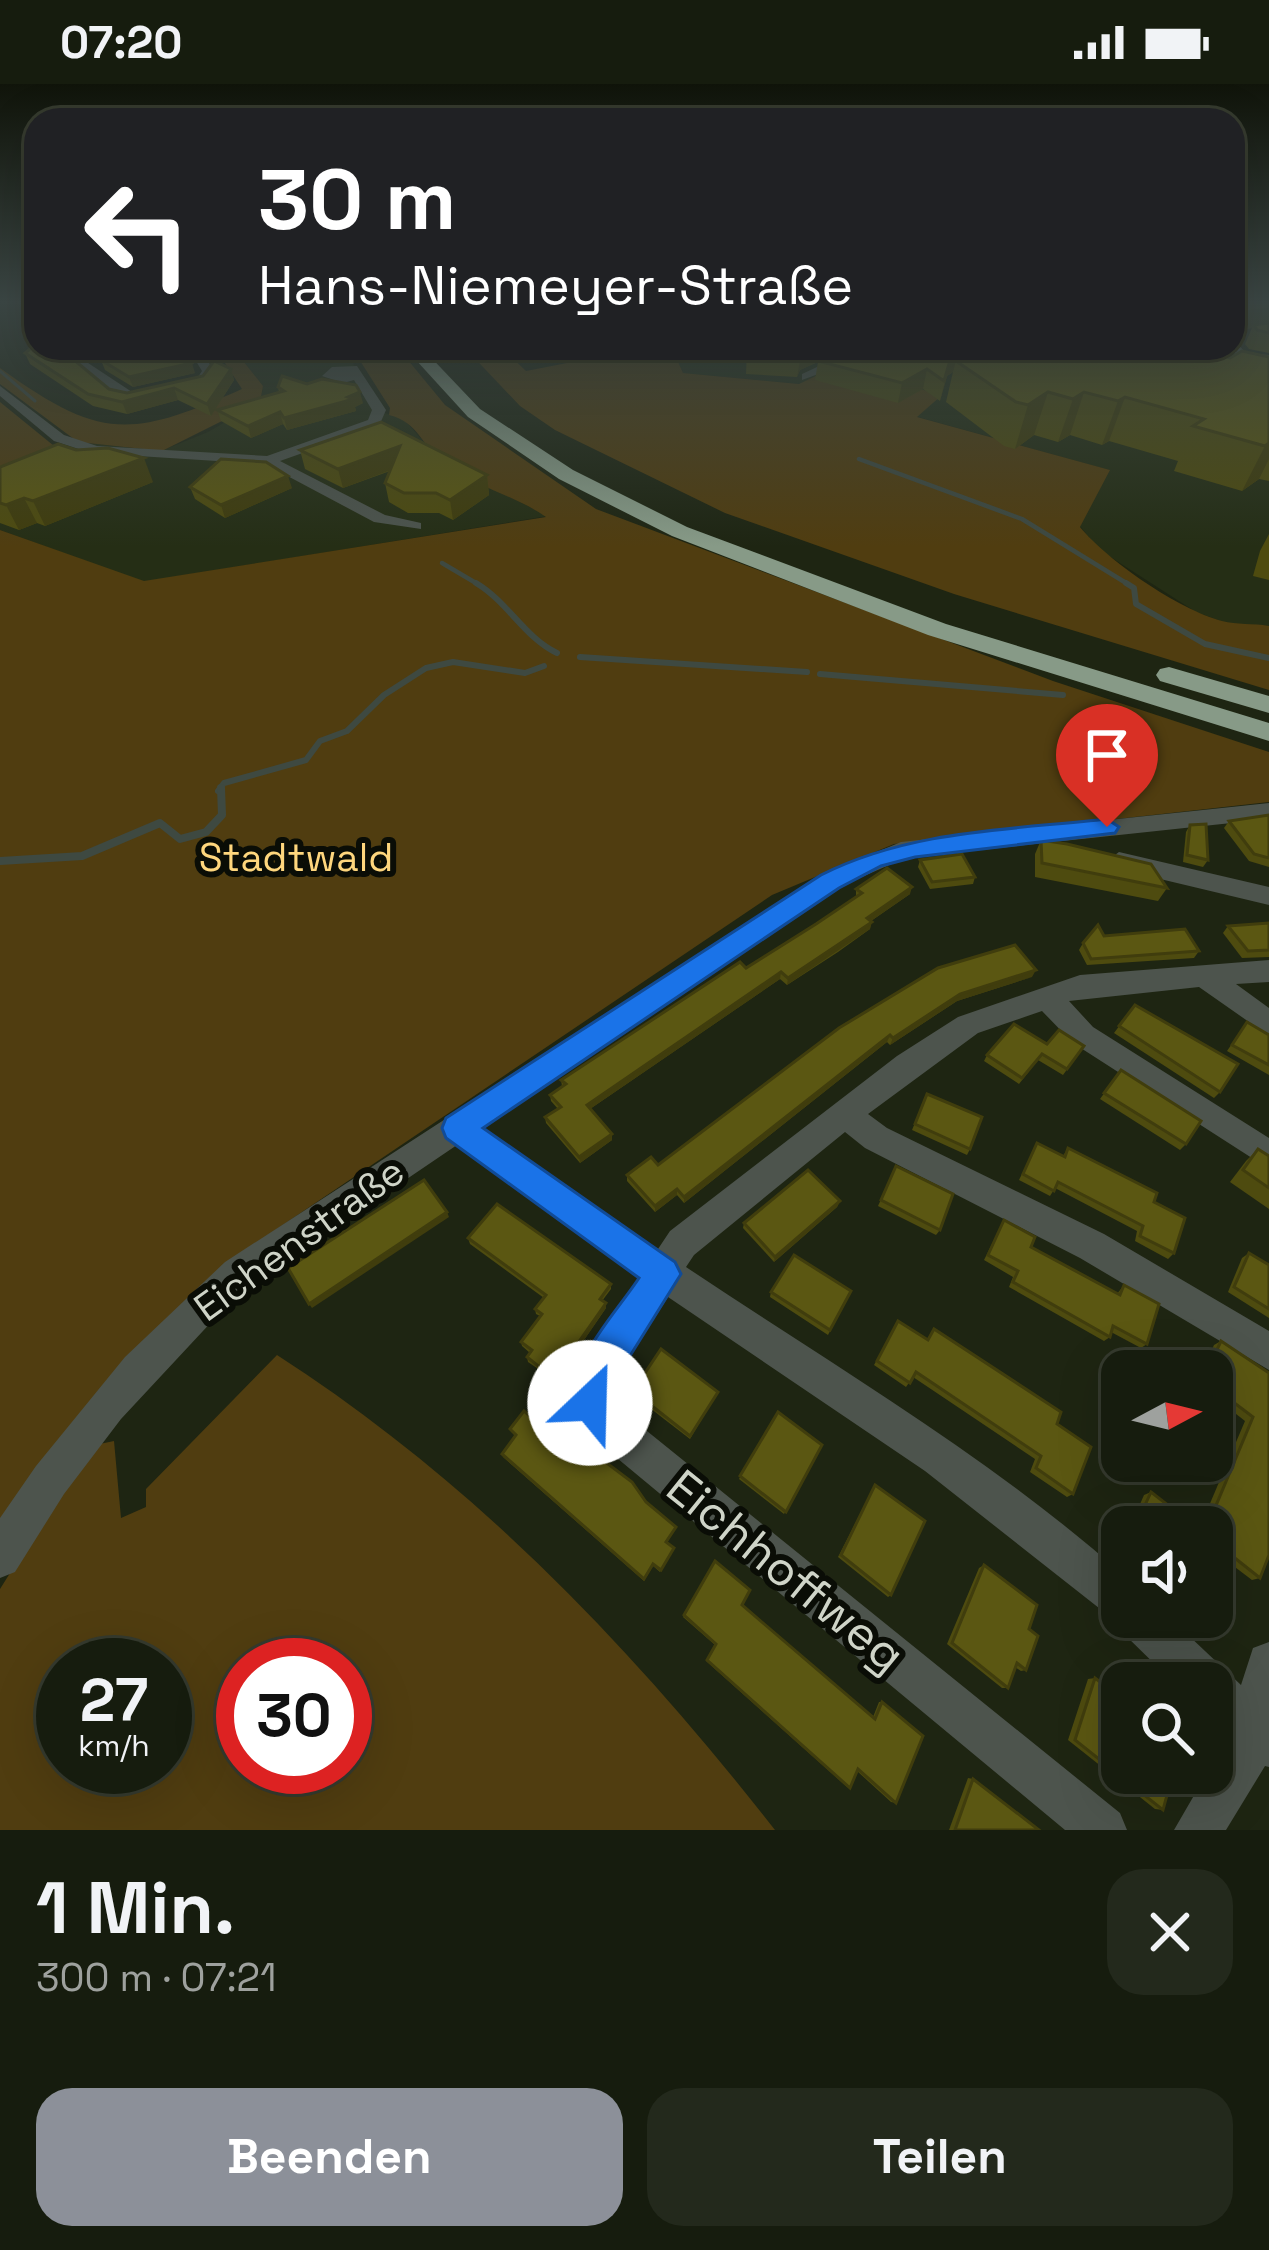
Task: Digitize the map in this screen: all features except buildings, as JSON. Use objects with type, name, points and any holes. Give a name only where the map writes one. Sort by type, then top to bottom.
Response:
[{"type":"highway","points":[[440,383],[499,433],[586,486],[672,527],[907,616],[1269,732]]},
{"type":"highway","points":[[473,383],[530,429],[674,505]]},
{"type":"highway","points":[[714,521],[927,599]]},
{"type":"highway","points":[[995,622],[1269,705]]},
{"type":"street","points":[[107,383],[122,394],[159,393],[184,383]]},
{"type":"street","points":[[0,390],[71,446],[268,460],[374,423],[379,410],[362,383]]},
{"type":"street","points":[[268,460],[380,519],[415,526]]},
{"type":"street","name":"Eichenstraße","points":[[0,1557],[84,1439],[195,1311],[274,1248],[855,868],[901,850],[1269,811]]},
{"type":"street","points":[[1016,837],[1269,896]]},
{"type":"street","name":"Eichhoffweg","points":[[1102,1830],[602,1420],[590,1403],[592,1383],[682,1243],[907,1065],[968,1024],[1081,986],[1269,971]]},
{"type":"street","points":[[1204,976],[1269,1024]]},
{"type":"street","points":[[1047,997],[1083,1035],[1269,1155]]},
{"type":"street","points":[[846,1115],[876,1138],[1092,1246],[1269,1352]]},
{"type":"street","points":[[458,1128],[663,1274],[1001,1502],[1101,1584]]},
{"type":"street","points":[[1159,1638],[1184,1662]]},
{"type":"street","points":[[1198,1830],[1261,1736],[1269,1664]]},
{"type":"street","points":[[1233,1709],[1261,1736]]},
{"type":"shaded area","points":[[360,383],[378,411],[403,418],[442,463],[548,516],[143,582],[0,530],[0,476],[78,442],[161,451],[208,432],[260,402],[263,386]]},
{"type":"shaded area","points":[[794,383],[1269,383],[1269,626],[1226,623],[1196,612],[1098,549],[1080,526],[1109,470]]},
{"type":"green space","points":[[0,383],[23,383],[65,409],[117,424],[172,417],[242,389],[238,383],[261,383],[260,402],[162,451],[78,442]]},
{"type":"green space","name":"Stadtwald","points":[[374,383],[427,383],[445,405],[596,509],[1053,681],[1269,752],[1269,802],[894,844],[772,895],[256,1243],[0,1530],[0,530],[144,581],[546,517],[444,464],[414,429],[389,415],[390,408]]},
{"type":"green space","points":[[499,383],[900,383],[942,395],[917,417],[1110,470],[1080,527],[1126,569],[1185,606],[1222,621],[1269,626],[1269,690],[954,594],[725,513],[555,430],[520,406]]},
{"type":"green space","points":[[0,402],[59,450],[0,477]]},
{"type":"green space","points":[[277,1355],[418,1457],[546,1571],[664,1696],[775,1830],[0,1830],[0,1589],[90,1446],[114,1441],[121,1518],[146,1507],[146,1489]]},
{"type":"waterway","points":[[15,383],[35,401]]},
{"type":"waterway","points":[[859,459],[1022,519],[1131,586]]},
{"type":"waterway","points":[[442,563],[476,583]]},
{"type":"waterway","points":[[476,583],[481,586]]},
{"type":"waterway","points":[[476,583],[557,653]]},
{"type":"waterway","points":[[1126,583],[1134,588],[1136,604],[1205,644],[1269,658]]},
{"type":"waterway","points":[[580,657],[807,672]]},
{"type":"waterway","points":[[218,791],[224,783],[306,760],[320,741],[347,731],[384,695],[426,668],[453,662],[525,673],[544,666]]},
{"type":"waterway","points":[[820,674],[1063,695]]},
{"type":"waterway","points":[[0,861],[82,856],[160,823],[180,839],[206,832],[222,815],[221,788]]},
{"type":"route","points":[[590,1403],[592,1383],[663,1274],[458,1128],[830,881],[873,859],[915,848],[1107,827]]}]
